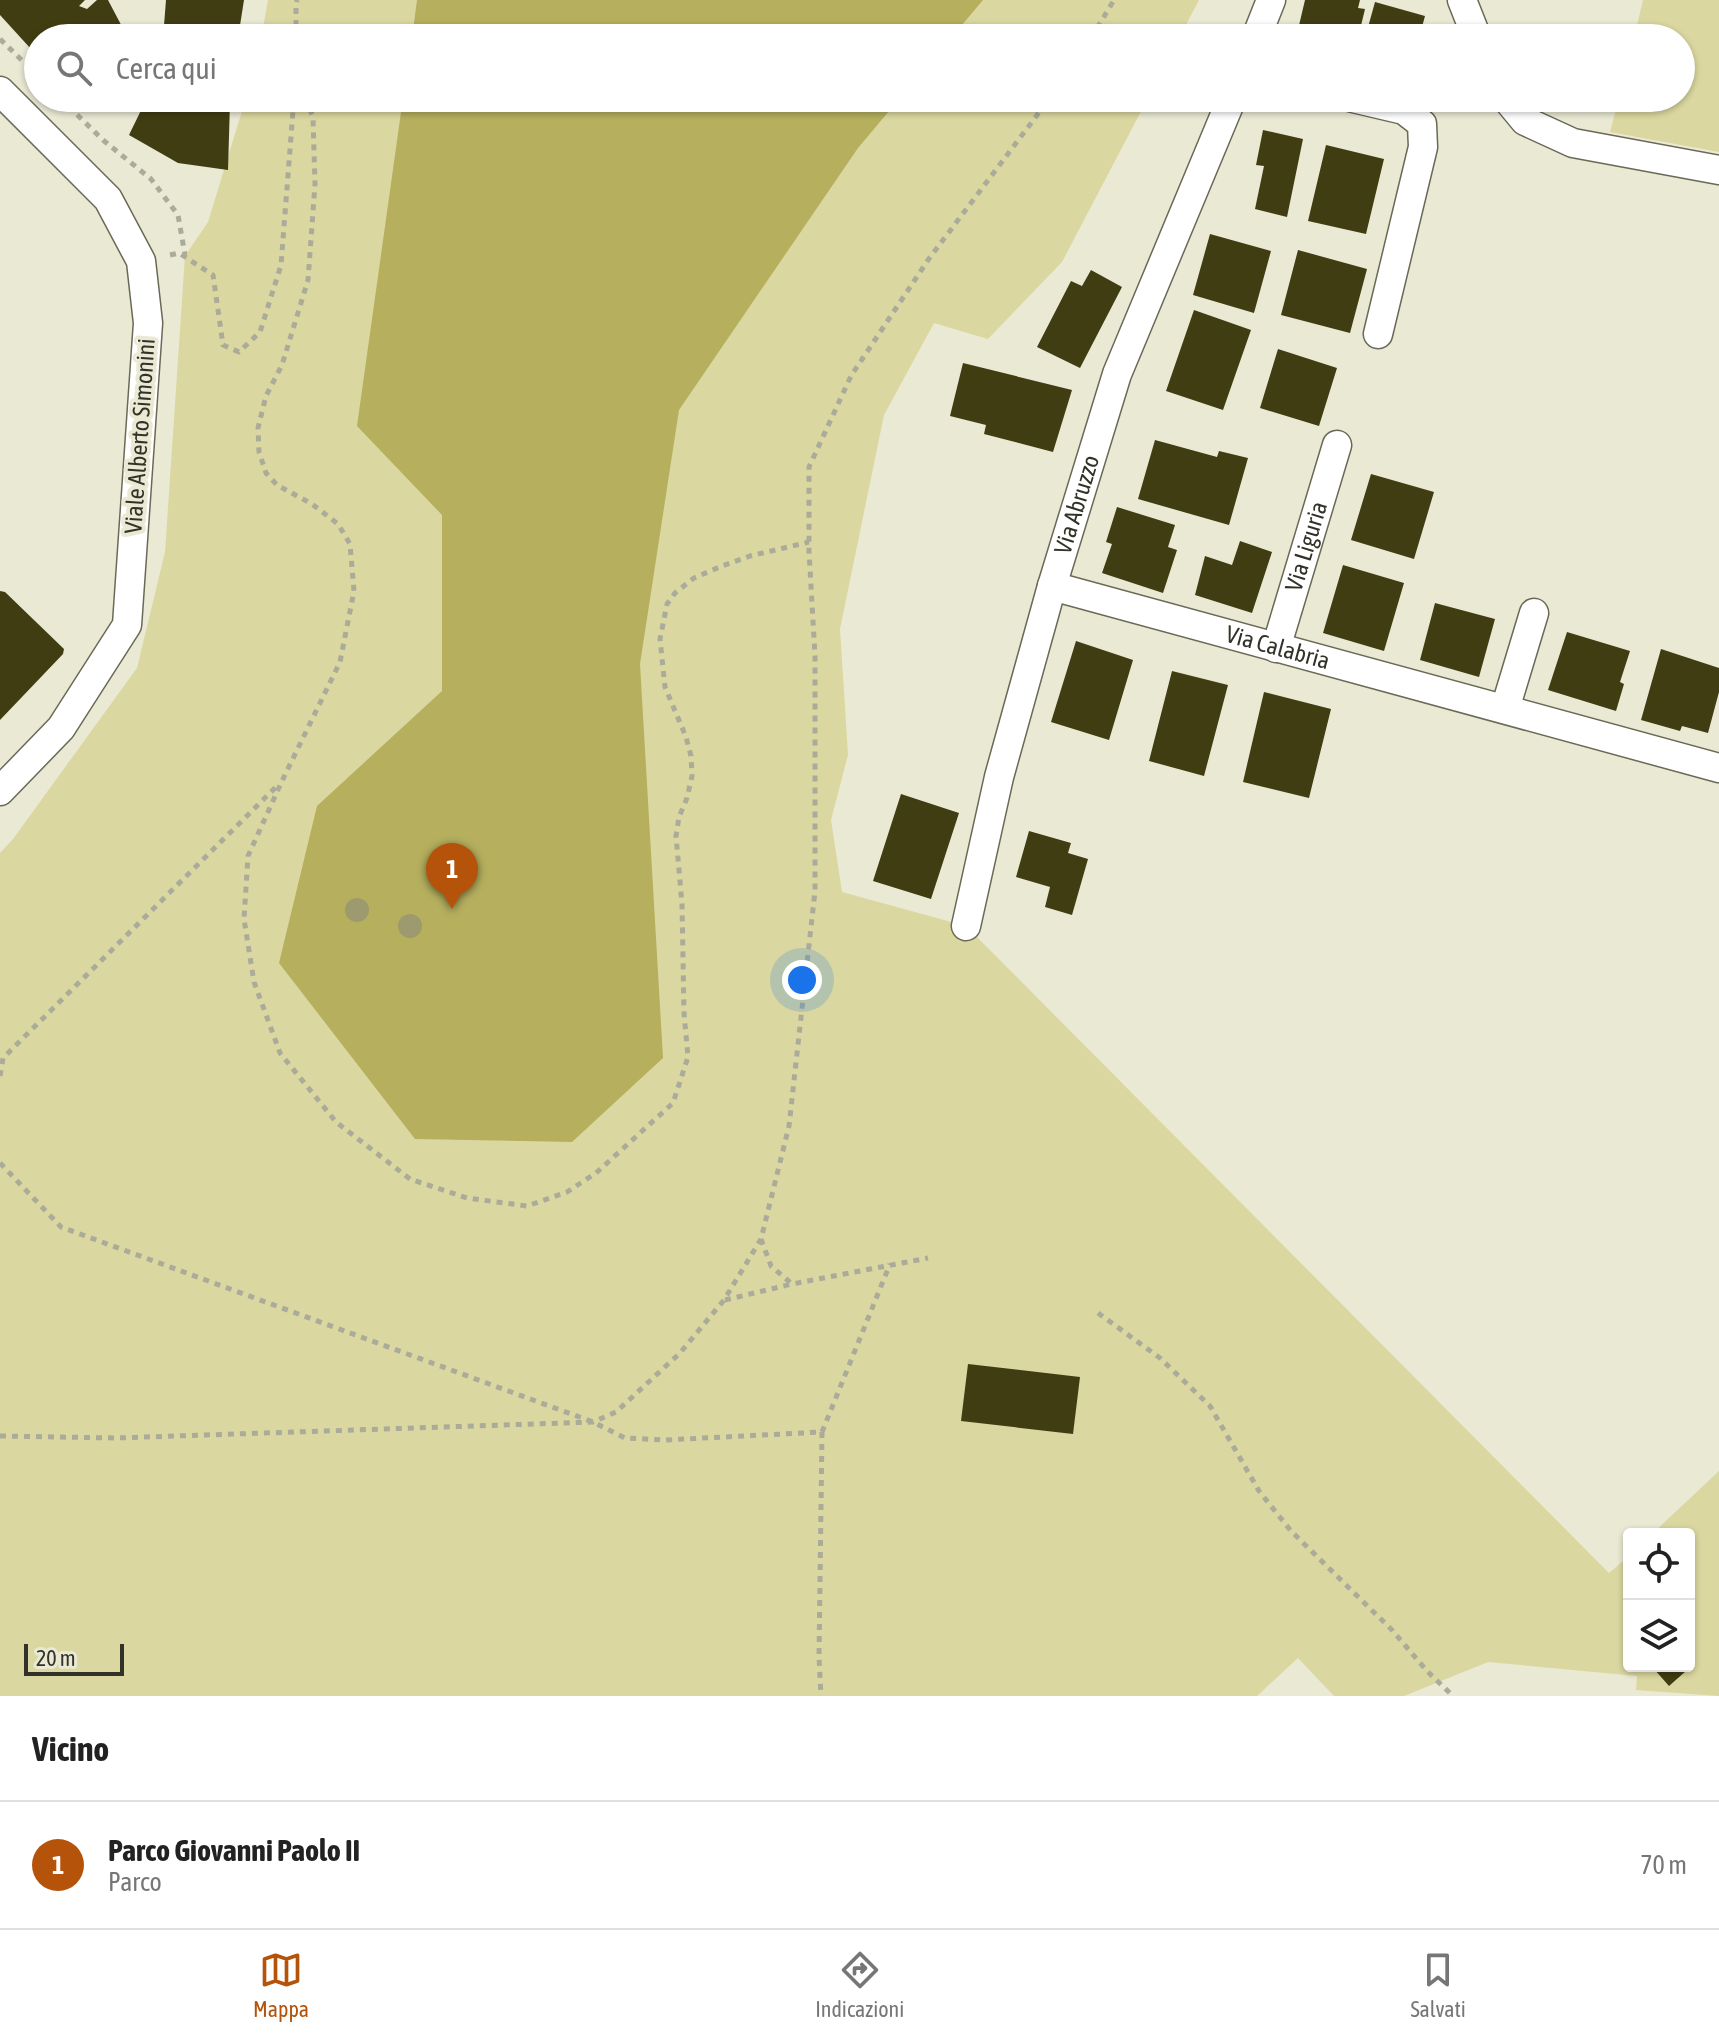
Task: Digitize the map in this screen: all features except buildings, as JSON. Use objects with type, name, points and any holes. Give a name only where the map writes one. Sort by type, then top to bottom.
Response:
[{"type":"street","points":[[1262,24],[1271,0]]},
{"type":"street","points":[[1462,0],[1471,24]]},
{"type":"street","name":"Viale Alberto Simonini","points":[[0,91],[108,199],[141,261],[148,323],[127,625],[61,728],[0,791]]},
{"type":"street","name":"Via Abruzzo","points":[[966,926],[999,777],[1052,586],[1117,374],[1226,112]]},
{"type":"street","points":[[1378,334],[1423,147],[1422,124],[1407,112]]},
{"type":"street","points":[[1518,112],[1525,121],[1573,143],[1719,170]]},
{"type":"street","name":"Via Liguria","points":[[1276,648],[1337,445]]},
{"type":"street","name":"Via Calabria","points":[[1052,586],[1719,768]]},
{"type":"street","points":[[1505,709],[1534,613]]},
{"type":"path","points":[[296,24],[297,0]]},
{"type":"path","points":[[1099,24],[1114,0]]},
{"type":"path","points":[[0,39],[24,62]]},
{"type":"path","points":[[74,112],[151,179],[178,215],[185,256]]},
{"type":"path","points":[[141,261],[179,253],[213,275],[223,345],[239,352],[260,332],[281,265],[293,112]]},
{"type":"path","points":[[311,112],[315,184],[308,280],[282,365],[266,396],[258,428],[259,452],[266,473],[277,485],[312,504],[338,524],[350,544],[354,591],[340,662],[248,856],[244,919],[254,982],[280,1053],[336,1122],[410,1179],[467,1198],[527,1206],[567,1192],[596,1173],[673,1103],[688,1057],[676,836],[692,776],[686,737],[665,687],[660,639],[667,604],[694,578],[750,556],[809,542]]},
{"type":"path","points":[[0,1436],[116,1438],[593,1422],[616,1412],[680,1353],[724,1300],[761,1239],[789,1126],[815,891],[815,656],[809,467],[851,376],[928,260],[1039,112]]},
{"type":"path","points":[[0,1076],[3,1058],[282,781]]},
{"type":"path","points":[[0,1163],[61,1227],[593,1422],[625,1438],[651,1440],[822,1432]]},
{"type":"path","points":[[761,1239],[771,1266],[792,1284]]},
{"type":"path","points":[[724,1300],[928,1258]]},
{"type":"path","points":[[821,1696],[822,1432],[890,1264]]},
{"type":"path","points":[[1098,1313],[1160,1358],[1210,1406],[1259,1491],[1291,1531],[1392,1630],[1453,1696]]},
{"type":"shaded area","points":[[268,0],[1199,0],[1186,24],[264,24]]},
{"type":"shaded area","points":[[417,0],[983,0],[963,24],[414,24]]},
{"type":"shaded area","points":[[1643,0],[1719,0],[1719,152],[1610,132],[1615,112],[1695,112],[1695,24],[1637,24]]},
{"type":"shaded area","points":[[242,112],[1141,112],[1062,262],[988,339],[934,323],[884,415],[840,629],[848,755],[831,820],[842,892],[966,926],[1609,1573],[1623,1561],[1623,1672],[1695,1672],[1695,1528],[1658,1528],[1719,1471],[1719,1696],[1636,1690],[1637,1676],[1488,1662],[1404,1696],[1334,1696],[1298,1658],[1257,1696],[0,1696],[0,853],[137,668],[165,552],[185,256],[208,222]]},
{"type":"shaded area","points":[[401,112],[888,112],[858,148],[679,410],[640,664],[663,1058],[572,1142],[415,1139],[279,963],[317,806],[442,691],[442,515],[357,426]]},
{"type":"place","name":"Parco Giovanni Paolo II","points":[[452,909]]}]
